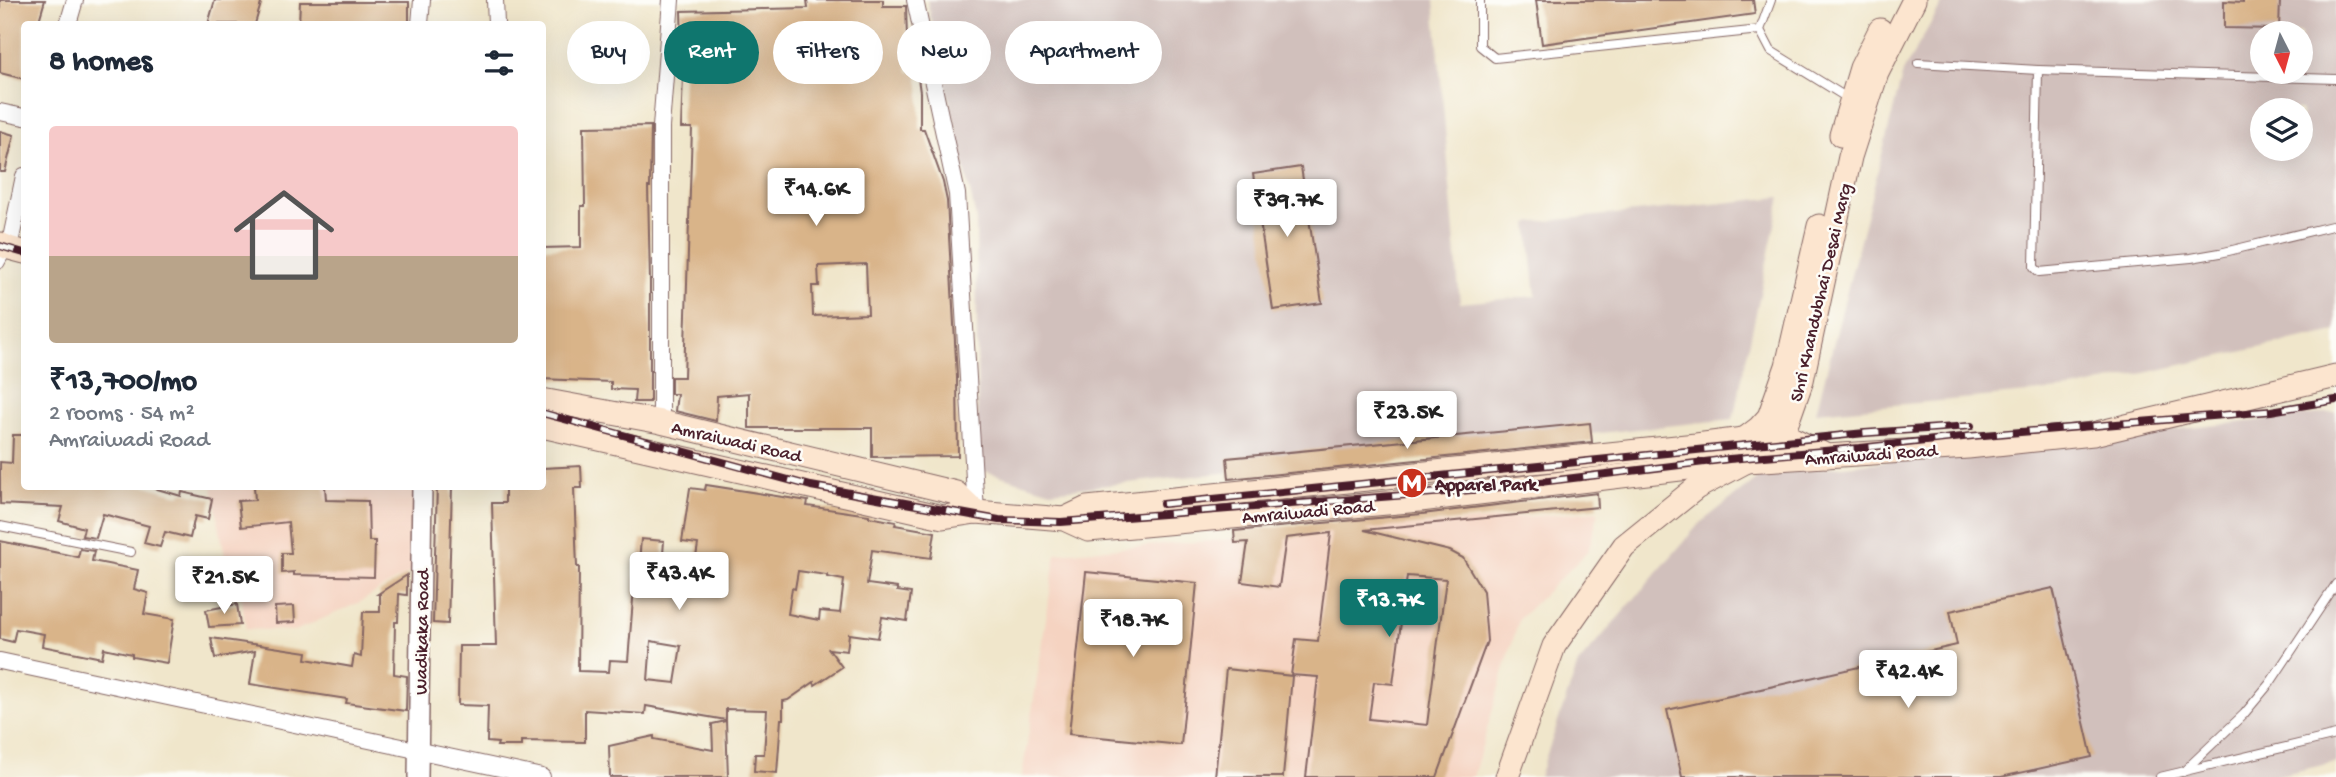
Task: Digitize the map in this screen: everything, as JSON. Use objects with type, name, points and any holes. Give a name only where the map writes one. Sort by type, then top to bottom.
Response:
[{"type":"main road","name":"Shri Khandubhai Desai Marg","points":[[1783,434],[1802,380],[1799,353],[1835,158],[1861,68],[1896,0]]},
{"type":"main road","name":"Shri Khandubhai Desai Marg","points":[[1507,777],[1554,646],[1624,546],[1747,450],[1769,417],[1799,353],[1850,158],[1877,73],[1914,0]]},
{"type":"main road","points":[[6,255],[21,266]]},
{"type":"main road","name":"Amraiwadi Road","points":[[1747,450],[1827,456],[1968,447],[2093,434],[2336,376]]},
{"type":"main road","name":"Amraiwadi Road","points":[[546,401],[661,422],[956,492],[976,512],[1064,519],[1088,530],[1420,500],[1709,467]]},
{"type":"main road","points":[[546,427],[943,517],[976,512]]},
{"type":"main road","points":[[1064,519],[1087,508],[1696,445],[1747,450],[1783,434],[1827,456]]},
{"type":"main road","name":"Shri Khandubhai Desai Marg","points":[[1493,777],[1540,640],[1614,538],[1676,487],[1709,467],[1747,450]]},
{"type":"street","points":[[69,21],[75,0]]},
{"type":"street","points":[[420,21],[422,0]]},
{"type":"street","points":[[495,0],[496,21]]},
{"type":"street","points":[[661,422],[661,127],[671,0]]},
{"type":"street","points":[[915,0],[957,194],[976,512]]},
{"type":"street","points":[[0,112],[21,116]]},
{"type":"street","points":[[6,255],[21,189]]},
{"type":"street","name":"Wadikaka Road","points":[[418,777],[422,490]]},
{"type":"street","points":[[0,661],[542,777]]},
{"type":"lane","points":[[1480,0],[1480,46],[1495,58],[1760,30]]},
{"type":"lane","points":[[1772,0],[1760,30],[1771,51],[1851,100]]},
{"type":"lane","points":[[1918,63],[2038,70],[2336,79]]},
{"type":"lane","points":[[2038,70],[2034,267],[2039,272],[2210,254],[2336,225]]},
{"type":"lane","points":[[0,526],[131,552]]},
{"type":"lane","points":[[2183,772],[2244,714],[2270,682],[2336,584]]},
{"type":"lane","points":[[2160,777],[2336,735]]},
{"type":"shaded area","points":[[927,0],[1434,0],[1460,303],[1536,296],[1528,223],[1781,197],[1733,419],[1051,491],[978,469],[976,218],[946,84],[991,84],[991,21],[932,21]]},
{"type":"shaded area","points":[[1944,0],[2336,0],[2336,331],[2072,389],[1816,412],[1903,72]]},
{"type":"shaded area","points":[[2336,412],[2336,762],[2271,777],[1539,777],[1578,664],[1699,524],[1762,475]]},
{"type":"shaded area","points":[[213,490],[417,490],[417,568],[360,602],[295,631],[246,629],[237,567],[227,567]]},
{"type":"shaded area","points":[[1599,511],[1588,551],[1519,619],[1473,777],[1022,777],[1056,553]]},
{"type":"building","points":[[0,0],[45,0],[39,21],[21,21],[21,78],[0,73]]},
{"type":"building","points":[[215,0],[262,0],[256,21],[209,21]]},
{"type":"building","points":[[807,0],[883,0],[883,6],[906,6],[906,21],[897,21],[897,84],[919,84],[920,129],[924,129],[947,201],[957,377],[958,456],[872,457],[872,428],[749,428],[749,393],[717,396],[716,421],[675,411],[677,394],[671,394],[671,377],[684,377],[692,128],[681,128],[683,84],[759,84],[759,21],[681,21],[681,11],[808,8]],"holes":[[[866,264],[868,314],[813,316],[812,286],[819,286],[818,266]]]},
{"type":"building","points":[[1536,0],[1753,0],[1755,14],[1542,44]]},
{"type":"building","points":[[2280,0],[2279,21],[2250,21],[2250,28],[2224,28],[2224,1]]},
{"type":"building","points":[[300,2],[409,2],[409,21],[299,21]]},
{"type":"building","points":[[651,126],[648,187],[650,402],[634,402],[635,390],[611,389],[611,382],[546,379],[546,248],[581,247],[581,206],[585,206],[584,127]]},
{"type":"building","points":[[0,131],[14,135],[5,172],[0,172]]},
{"type":"building","points":[[1301,167],[1322,303],[1273,310],[1253,174]]},
{"type":"building","points":[[1590,423],[1592,442],[1229,479],[1227,458]]},
{"type":"building","points":[[13,435],[21,435],[21,490],[161,490],[181,496],[182,492],[212,499],[208,519],[195,516],[190,538],[165,532],[160,547],[144,543],[149,526],[103,514],[96,538],[82,536],[84,528],[59,521],[63,507],[0,504],[0,462],[12,463]]},
{"type":"building","points":[[581,466],[582,488],[574,488],[579,567],[578,671],[609,672],[610,660],[628,661],[635,575],[638,575],[641,539],[664,541],[661,580],[692,585],[698,544],[682,542],[690,488],[705,490],[706,485],[808,501],[807,506],[869,515],[896,522],[895,525],[935,532],[931,558],[872,550],[867,584],[911,593],[907,621],[882,617],[878,638],[849,634],[847,651],[829,649],[842,667],[815,685],[814,682],[783,701],[777,773],[754,771],[755,754],[764,754],[767,710],[726,709],[726,720],[646,706],[645,714],[585,710],[585,742],[521,741],[521,746],[497,746],[498,743],[487,742],[488,706],[458,705],[459,646],[496,646],[492,503],[505,503],[505,490],[546,490],[546,468]],"holes":[[[798,571],[844,580],[840,613],[820,611],[819,620],[788,614]],[[651,641],[681,646],[675,683],[648,680]]]},
{"type":"building","points":[[254,490],[325,490],[326,500],[368,501],[369,541],[375,541],[374,577],[282,573],[282,553],[291,553],[288,522],[241,527],[238,501],[255,500]]},
{"type":"building","points":[[437,490],[452,490],[448,624],[433,623]]},
{"type":"building","points":[[1597,493],[1598,507],[1364,530],[1450,551],[1463,558],[1483,591],[1487,641],[1437,777],[1306,777],[1318,677],[1291,675],[1296,639],[1318,641],[1331,533],[1286,538],[1279,587],[1242,582],[1248,542],[1235,543],[1234,531],[1422,514]],"holes":[[[1407,576],[1446,579],[1427,725],[1369,719],[1374,682],[1393,684]]]},
{"type":"building","points":[[0,541],[78,557],[80,549],[94,551],[92,561],[138,570],[134,589],[148,593],[144,614],[174,619],[167,663],[132,657],[132,654],[104,648],[102,658],[42,646],[44,634],[16,629],[13,642],[0,639]]},
{"type":"building","points":[[1086,572],[1197,583],[1181,745],[1069,734]]},
{"type":"building","points":[[407,575],[407,595],[399,594],[398,622],[395,622],[394,674],[407,676],[406,711],[346,703],[347,699],[250,684],[255,651],[215,658],[211,638],[307,652],[306,659],[352,667],[354,655],[361,657],[363,612],[380,612],[378,594]]},
{"type":"building","points":[[2053,588],[2092,757],[2001,777],[1682,777],[1667,710],[1957,645],[1950,611]]},
{"type":"building","points":[[237,604],[240,625],[209,627],[206,610]]},
{"type":"building","points":[[294,606],[295,622],[276,623],[275,607]]},
{"type":"building","points":[[1226,669],[1292,676],[1283,777],[1215,777]]},
{"type":"building","points":[[726,721],[728,777],[610,777],[609,746],[654,736],[654,739],[713,750],[712,724]]},
{"type":"railway","points":[[0,246],[21,252]]},
{"type":"railway","points":[[546,414],[811,486],[999,520],[1061,522],[1484,489],[1729,459],[2271,411],[2336,400]]},
{"type":"railway","points":[[1163,504],[1865,433],[1971,426]]},
{"type":"place","name":"Apparel Park","points":[[1412,483]]}]
